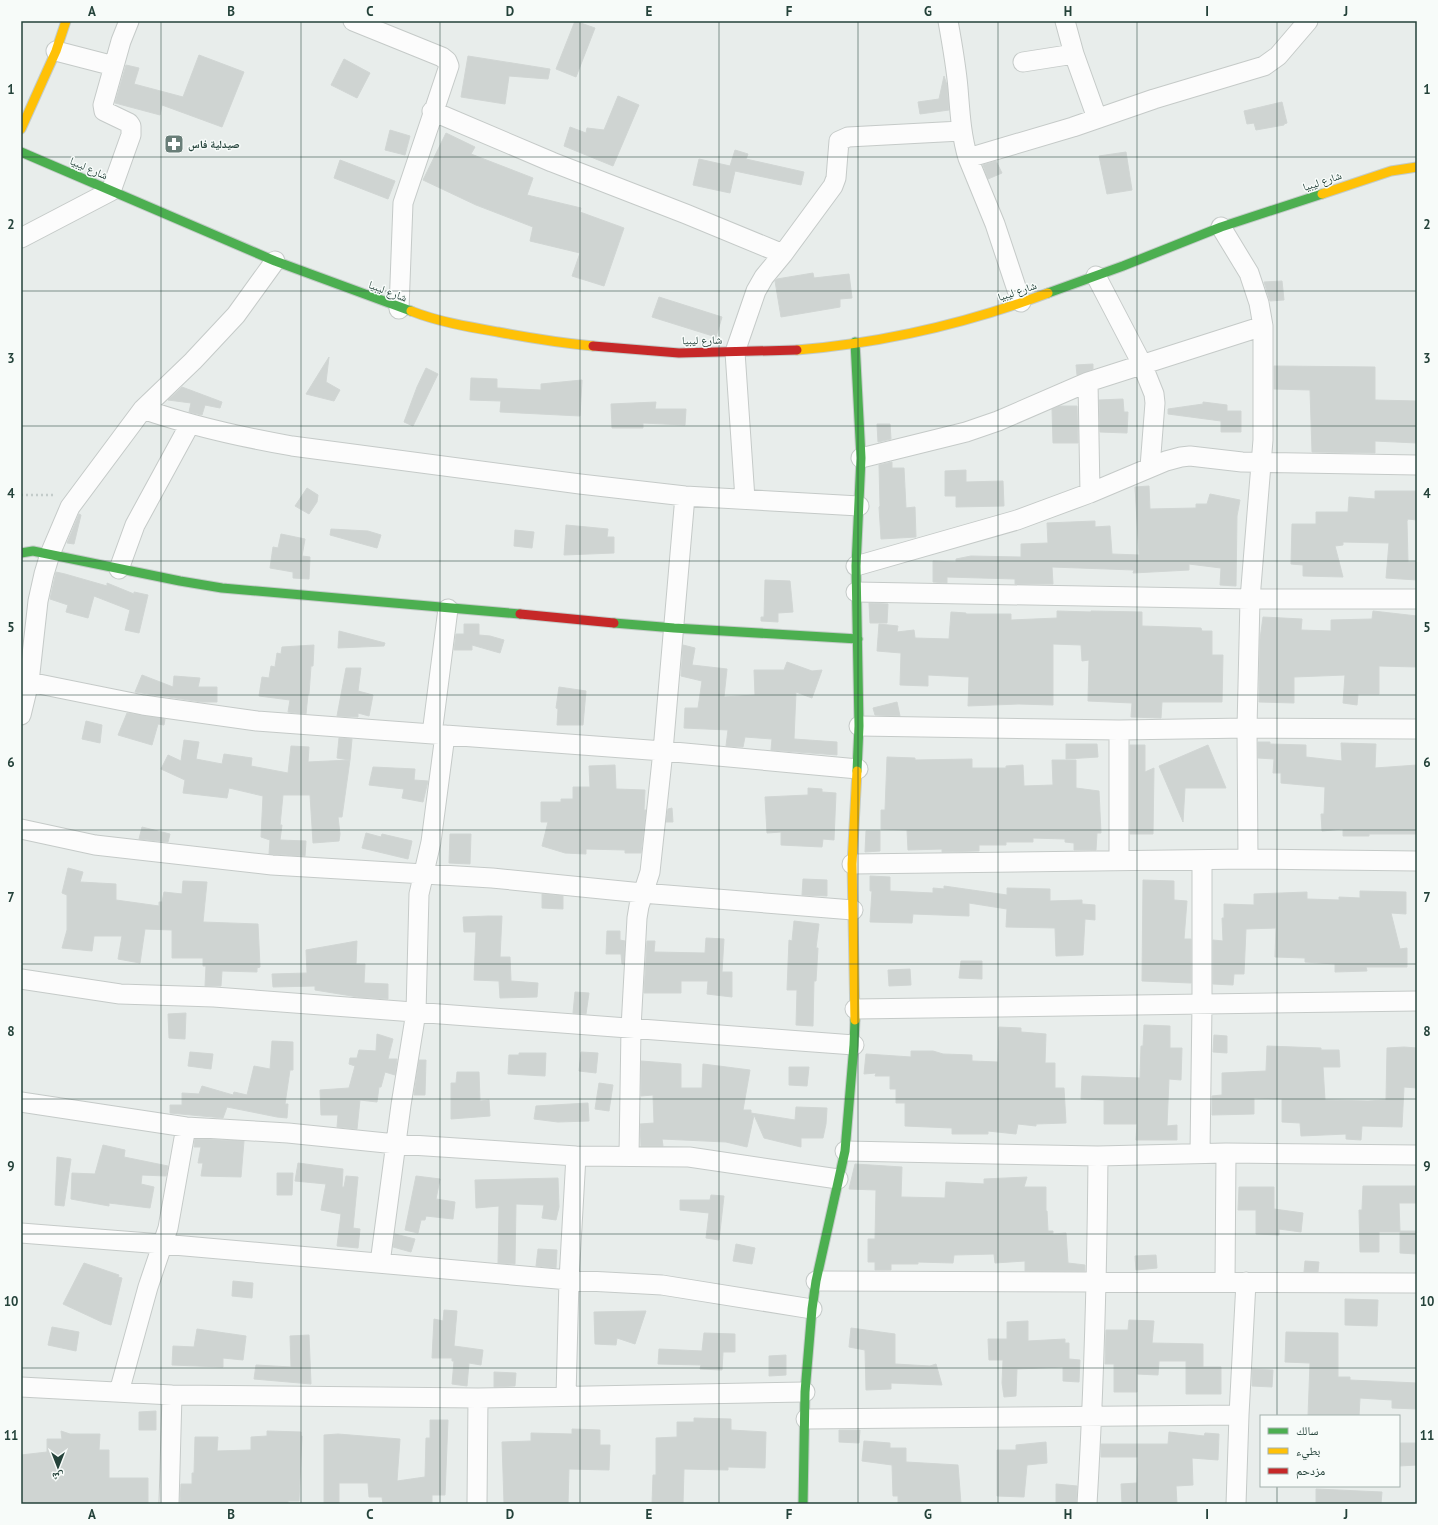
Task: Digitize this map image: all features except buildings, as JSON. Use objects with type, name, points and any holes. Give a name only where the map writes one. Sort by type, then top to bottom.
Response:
[{"type":"main road","points":[[21,129],[56,51],[66,21]]},
{"type":"main road","name":"شارع ليبيا","points":[[21,152],[275,261],[429,318],[467,327],[553,342],[679,353],[798,350],[927,330],[1021,302],[1096,276],[1221,227],[1391,170],[1417,167]]},
{"type":"main road","name":"شارع ليبيا","points":[[1391,170],[1411,158]]},
{"type":"main road","points":[[803,1504],[806,1392],[812,1309],[816,1281],[845,1150],[854,1045],[855,1009],[852,864],[859,726],[856,566],[861,458],[855,342]]},
{"type":"main road","points":[[21,553],[33,551],[222,588],[674,628],[858,639]]},
{"type":"street","points":[[21,238],[111,191],[132,129],[130,123],[103,109],[103,105],[128,21]]},
{"type":"street","points":[[353,21],[442,57],[447,61],[448,70],[432,111],[403,203],[399,308]]},
{"type":"street","points":[[1065,21],[1074,54],[1097,118]]},
{"type":"street","points":[[968,158],[1264,66],[1278,56],[1308,21]]},
{"type":"street","points":[[945,22],[955,61],[961,131],[968,158],[995,224],[1021,302]]},
{"type":"street","points":[[56,51],[114,66]]},
{"type":"street","points":[[1023,62],[1074,54]]},
{"type":"street","points":[[432,111],[552,162],[686,214],[783,254]]},
{"type":"street","points":[[745,499],[735,352],[756,291],[764,277],[783,254],[833,186],[836,178],[838,143],[848,137],[961,131]]},
{"type":"street","points":[[1221,227],[1249,274],[1259,303],[1263,326],[1262,462],[1250,599],[1247,728],[1248,859]]},
{"type":"street","points":[[21,715],[29,682],[38,601],[50,554],[70,507],[142,409],[193,361],[236,315],[275,261]]},
{"type":"street","points":[[1096,276],[1142,364],[1154,394],[1155,403],[1150,467]]},
{"type":"street","points":[[861,458],[966,432],[998,421],[1088,382],[1263,326]]},
{"type":"street","points":[[1088,382],[1090,493]]},
{"type":"street","points":[[142,409],[190,424],[255,440],[292,446],[580,484],[685,496],[859,506]]},
{"type":"street","points":[[119,569],[135,525],[190,424]]},
{"type":"street","points":[[856,566],[1017,520],[1090,493],[1150,467],[1181,456],[1242,462],[1417,465]]},
{"type":"street","points":[[629,1156],[631,1028],[638,906],[650,872],[663,751],[685,496]]},
{"type":"street","points":[[856,592],[1250,599],[1417,599]]},
{"type":"street","points":[[380,1262],[416,1012],[418,907],[422,875],[431,842],[448,609]]},
{"type":"street","points":[[29,682],[143,705],[232,719],[663,751],[858,769]]},
{"type":"street","points":[[859,726],[1119,730],[1247,728],[1417,729]]},
{"type":"street","points":[[1119,730],[1119,861]]},
{"type":"street","points":[[21,829],[95,845],[272,865],[492,878],[642,894],[853,910]]},
{"type":"street","points":[[852,864],[1248,859],[1417,862]]},
{"type":"street","points":[[1200,1153],[1202,860]]},
{"type":"street","points":[[21,978],[120,994],[214,997],[854,1045]]},
{"type":"street","points":[[855,1009],[1417,1001]]},
{"type":"street","points":[[21,1102],[186,1126],[288,1133],[396,1144],[576,1156],[689,1157],[838,1179]]},
{"type":"street","points":[[119,1392],[148,1287],[168,1228],[173,1208],[186,1126]]},
{"type":"street","points":[[845,1150],[1098,1156],[1200,1153],[1417,1156]]},
{"type":"street","points":[[1225,1282],[1226,1153]]},
{"type":"street","points":[[566,1396],[569,1280],[576,1156]]},
{"type":"street","points":[[1087,1504],[1092,1416],[1098,1156]]},
{"type":"street","points":[[21,1233],[380,1262],[569,1280],[669,1286],[812,1309]]},
{"type":"street","points":[[816,1281],[1417,1283]]},
{"type":"street","points":[[1236,1504],[1246,1282]]},
{"type":"street","points":[[21,1387],[172,1395],[478,1398],[806,1392]]},
{"type":"street","points":[[169,1504],[172,1395]]},
{"type":"street","points":[[477,1504],[478,1398]]},
{"type":"street","points":[[806,1419],[1239,1416]]},
{"type":"path","points":[[21,494],[78,496]]},
{"type":"traffic: fast","points":[[21,152],[275,261],[411,311]]},
{"type":"traffic: fast","points":[[1048,293],[1123,266],[1221,227],[1322,194]]},
{"type":"traffic: fast","points":[[855,342],[861,458],[856,566],[859,726],[857,771]]},
{"type":"traffic: fast","points":[[21,553],[33,551],[222,588],[520,614]]},
{"type":"traffic: fast","points":[[614,623],[858,639]]},
{"type":"traffic: fast","points":[[803,1504],[805,1392],[812,1309],[816,1281],[845,1151],[855,1020]]},
{"type":"traffic: slow","points":[[21,129],[56,51],[66,21]]},
{"type":"traffic: slow","points":[[1322,194],[1391,171],[1417,167]]},
{"type":"traffic: slow","points":[[797,350],[829,347],[892,337],[924,330],[987,314],[1048,293]]},
{"type":"traffic: slow","points":[[411,311],[465,326],[546,340],[593,346]]},
{"type":"traffic: slow","points":[[855,1020],[852,864],[857,771]]},
{"type":"traffic: jam","points":[[593,346],[679,353],[797,350]]},
{"type":"traffic: jam","points":[[520,614],[614,623]]},
{"type":"place","name":"صيدلية فاس","points":[[174,144]]}]
